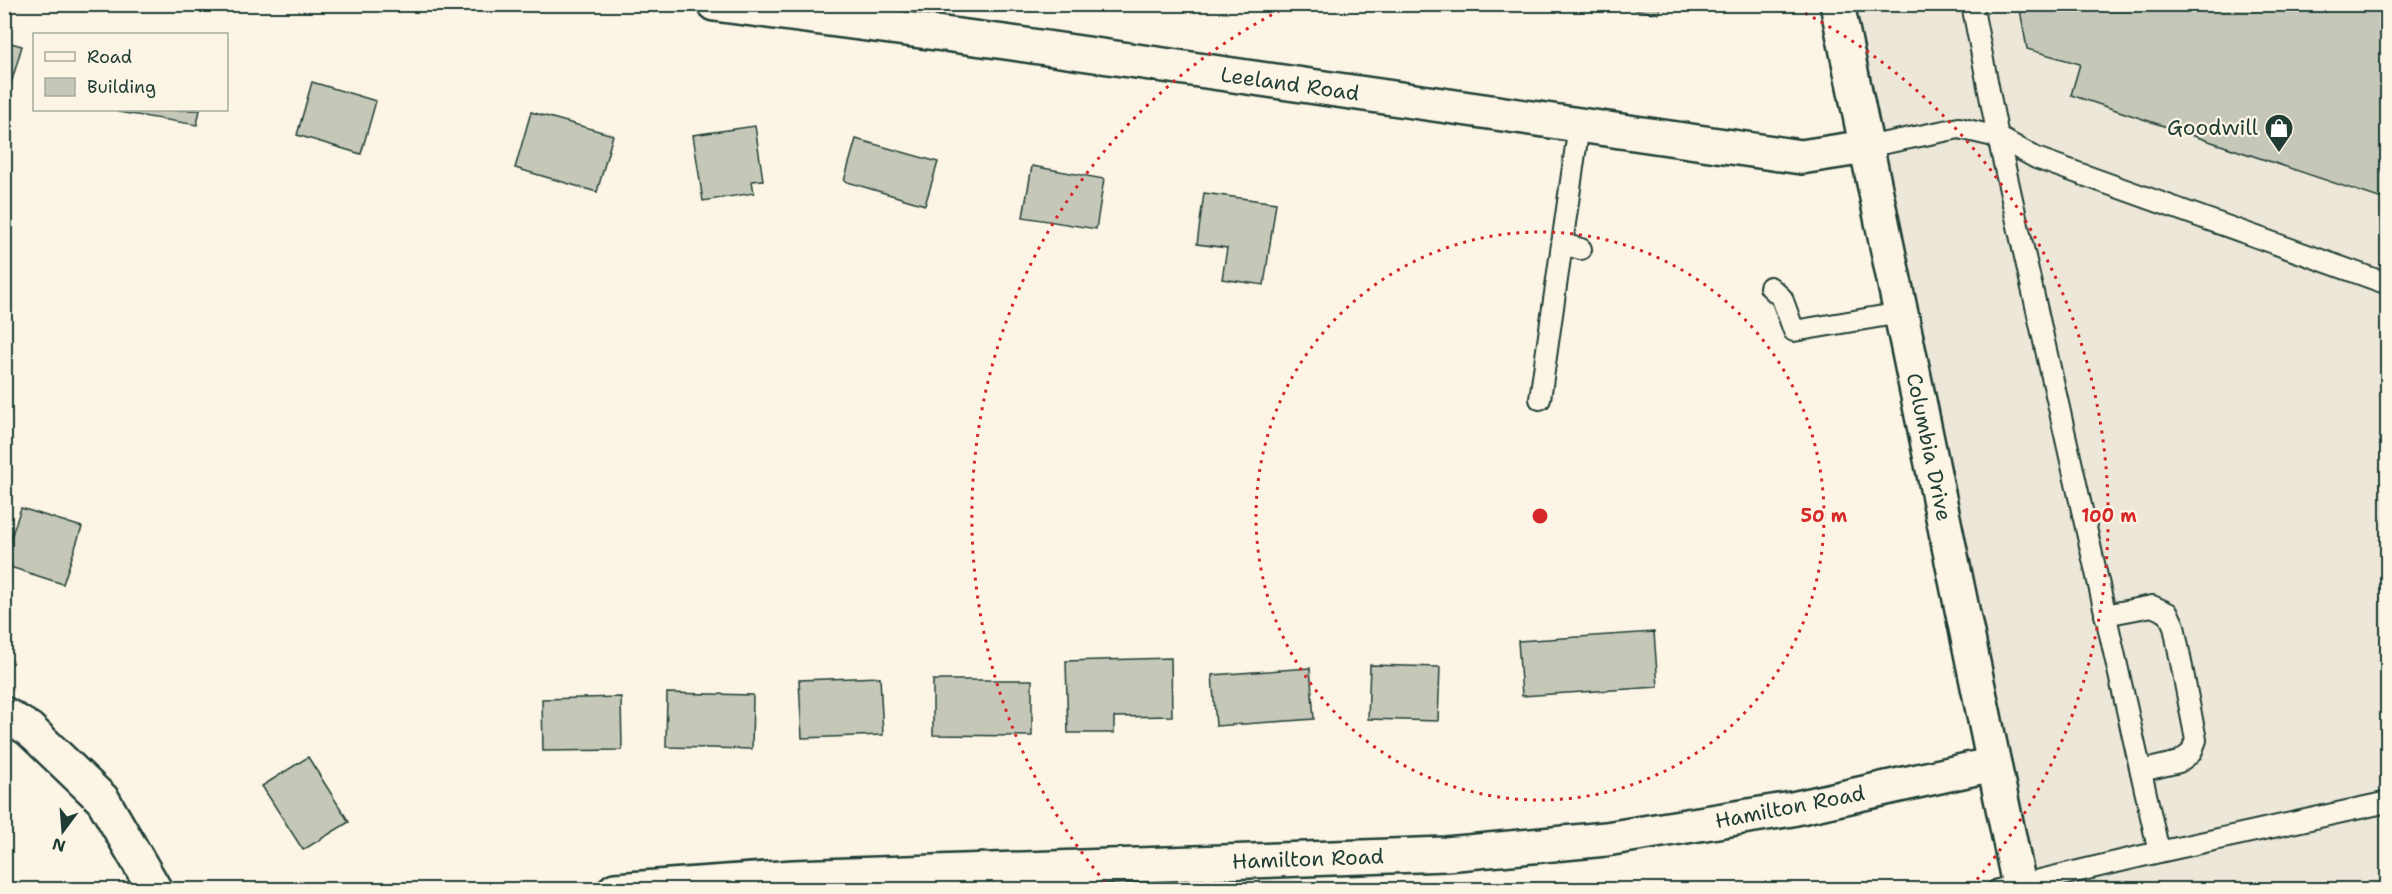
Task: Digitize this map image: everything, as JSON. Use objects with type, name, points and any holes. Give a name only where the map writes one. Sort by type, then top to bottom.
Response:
[{"type":"street","name":"Leeland Road","points":[[714,4],[1005,42],[1801,157],[1866,147]]},
{"type":"street","name":"Columbia Drive","points":[[1837,4],[1994,764],[2013,888]]},
{"type":"street","points":[[4,714],[29,729],[103,800],[155,890]]},
{"type":"street","name":"Hamilton Road","points":[[615,890],[794,877],[1446,854],[1606,839],[1780,811],[1994,764]]},
{"type":"lane","points":[[1972,4],[1998,137],[2159,852]]},
{"type":"lane","points":[[1540,399],[1572,246],[1579,125]]},
{"type":"lane","points":[[1866,147],[1959,128],[1998,137],[2036,158],[2388,284]]},
{"type":"lane","points":[[1770,287],[1782,298],[1794,331],[1901,313]]},
{"type":"lane","points":[[2106,615],[2152,606],[2168,613],[2174,626],[2196,740],[2191,753],[2179,762],[2141,771]]},
{"type":"lane","points":[[2013,888],[2159,852],[2388,802]]},
{"type":"shaded area","points":[[1817,5],[2387,5],[2387,889],[2024,889],[1876,175]]},
{"type":"building","points":[[1606,4],[1661,4],[1659,14]]},
{"type":"building","points":[[2019,4],[2388,4],[2388,201],[2071,95],[2080,64],[2027,49]]},
{"type":"building","points":[[4,41],[22,46],[4,108]]},
{"type":"building","points":[[312,82],[376,101],[361,154],[297,135]]},
{"type":"building","points":[[118,111],[200,111],[197,125]]},
{"type":"building","points":[[531,112],[613,135],[597,192],[515,168]]},
{"type":"building","points":[[755,126],[763,180],[752,181],[754,193],[703,201],[693,135]]},
{"type":"building","points":[[856,139],[938,162],[925,205],[844,181]]},
{"type":"building","points":[[1032,166],[1104,179],[1096,229],[1023,217]]},
{"type":"building","points":[[1204,193],[1276,203],[1264,285],[1222,279],[1227,248],[1197,244]]},
{"type":"building","points":[[21,508],[82,527],[63,584],[4,565],[4,558]]},
{"type":"building","points":[[1654,632],[1658,687],[1522,696],[1518,641]]},
{"type":"building","points":[[1171,658],[1172,716],[1114,717],[1114,733],[1068,733],[1066,661]]},
{"type":"building","points":[[1370,665],[1440,667],[1438,721],[1368,719]]},
{"type":"building","points":[[1310,668],[1314,719],[1216,726],[1212,675]]},
{"type":"building","points":[[880,677],[883,735],[802,738],[799,680]]},
{"type":"building","points":[[933,680],[1032,680],[1032,736],[933,735]]},
{"type":"building","points":[[667,693],[753,695],[752,749],[666,747]]},
{"type":"building","points":[[621,697],[622,750],[543,751],[542,699]]},
{"type":"building","points":[[308,757],[349,822],[303,850],[262,786]]},
{"type":"place","name":"Goodwill","points":[[2279,154]]}]
